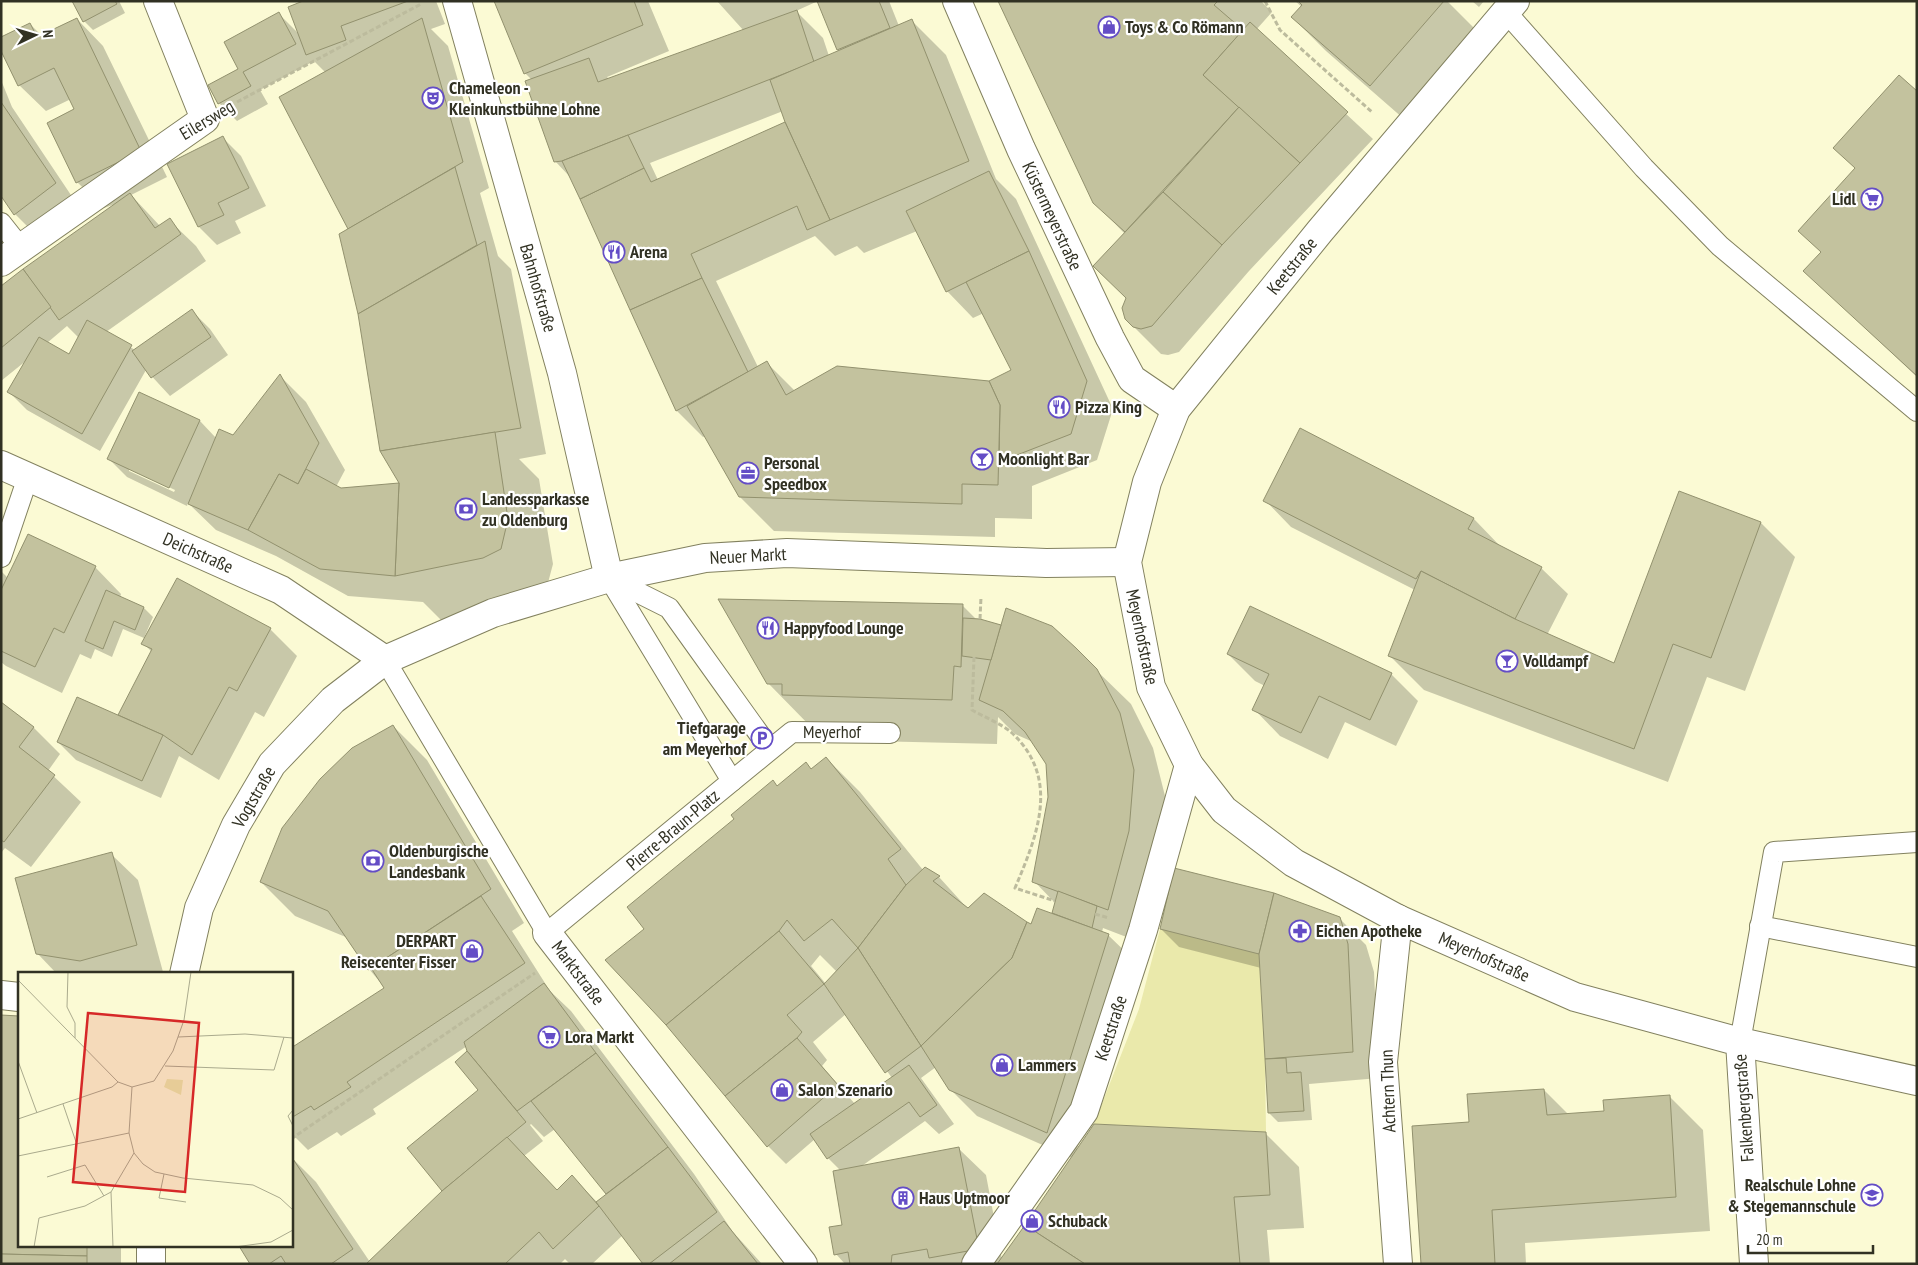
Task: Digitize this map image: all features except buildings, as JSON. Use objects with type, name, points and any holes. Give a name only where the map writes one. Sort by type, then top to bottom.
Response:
[{"type":"street","points":[[158,1],[205,119]]},
{"type":"street","name":"Bahnhofstraße","points":[[457,1],[562,373],[609,578]]},
{"type":"street","name":"Küstermeyerstraße","points":[[957,1],[1021,149],[1127,371],[1132,379],[1176,409]]},
{"type":"street","name":"Keetstraße","points":[[1127,562],[1147,482],[1176,409],[1400,136],[1511,7]]},
{"type":"street","name":"Eilersweg","points":[[11,254],[205,119]]},
{"type":"street","name":"Deichstraße","points":[[1,465],[281,590],[385,660]]},
{"type":"street","name":"Neuer Markt","points":[[385,660],[493,613],[609,578],[705,558],[787,553],[1046,563],[1127,562]]},
{"type":"street","name":"Meyerhofstraße","points":[[1127,562],[1151,687],[1189,765],[1224,810],[1294,863],[1398,920],[1576,997],[1740,1042],[1917,1081]]},
{"type":"street","name":"Vogtstraße","points":[[184,972],[199,908],[236,825],[272,764],[334,700],[385,660]]},
{"type":"street","name":"Keetstraße","points":[[976,1264],[1084,1111],[1143,930],[1189,765]]},
{"type":"street","name":"Achtern Thun","points":[[1398,920],[1384,1062],[1398,1264]]},
{"type":"street","name":"Marktstraße","points":[[555,944],[803,1264]]},
{"type":"street","points":[[1,995],[18,997]]},
{"type":"street","name":"Falkenbergstraße","points":[[1740,1042],[1754,1264]]},
{"type":"street","points":[[151,1248],[151,1264]]},
{"type":"lane","points":[[1511,7],[1644,168],[1720,246],[1917,411]]},
{"type":"lane","points":[[1,223],[11,254]]},
{"type":"lane","points":[[1,557],[28,477]]},
{"type":"lane","points":[[609,578],[669,608],[762,738]]},
{"type":"lane","name":"Pierre-Braun-Platz","points":[[555,944],[732,782],[609,578]]},
{"type":"lane","name":"Marktstraße","points":[[385,660],[555,944]]},
{"type":"lane","name":"Meyerhof","points":[[732,782],[792,732],[890,732]]},
{"type":"lane","points":[[1740,1042],[1774,852],[1917,842]]},
{"type":"lane","points":[[1760,926],[1917,958]]},
{"type":"path","name":"Eilersweg","points":[[205,119],[427,1]]},
{"type":"path","points":[[1265,1],[1280,30],[1400,136]]},
{"type":"path","points":[[974,658],[972,710],[1012,732],[1037,765],[1042,803],[1033,846],[1015,888],[1056,901]]},
{"type":"path","points":[[292,1138],[555,944]]},
{"type":"shaded area","points":[[1160,929],[1259,954],[1265,1059],[1266,1132],[1094,1124],[1139,1009]]},
{"type":"place","name":"Toys & Co Römann","points":[[1109,27]]},
{"type":"place","name":"Chameleon - Kleinkunstbühne Lohne","points":[[433,98]]},
{"type":"place","name":"Lidl","points":[[1872,199]]},
{"type":"place","name":"Arena","points":[[614,252]]},
{"type":"place","name":"Pizza King","points":[[1059,407]]},
{"type":"place","name":"Moonlight Bar","points":[[982,459]]},
{"type":"place","name":"Personal Speedbox","points":[[748,473]]},
{"type":"place","name":"Landessparkasse zu Oldenburg","points":[[466,509]]},
{"type":"place","name":"Happyfood Lounge","points":[[768,628]]},
{"type":"place","name":"Volldampf","points":[[1507,661]]},
{"type":"place","name":"Tiefgarage am Meyerhof","points":[[762,738]]},
{"type":"place","name":"Oldenburgische Landesbank","points":[[373,861]]},
{"type":"place","name":"Eichen Apotheke","points":[[1300,931]]},
{"type":"place","name":"DERPART Reisecenter Fisser","points":[[472,951]]},
{"type":"place","name":"Lora Markt","points":[[549,1037]]},
{"type":"place","name":"Lammers","points":[[1002,1065]]},
{"type":"place","name":"Salon Szenario","points":[[782,1090]]},
{"type":"place","name":"Realschule Lohne & Stegemannschule","points":[[1872,1195]]},
{"type":"place","name":"Haus Uptmoor","points":[[903,1198]]},
{"type":"place","name":"Schuback","points":[[1032,1221]]}]
